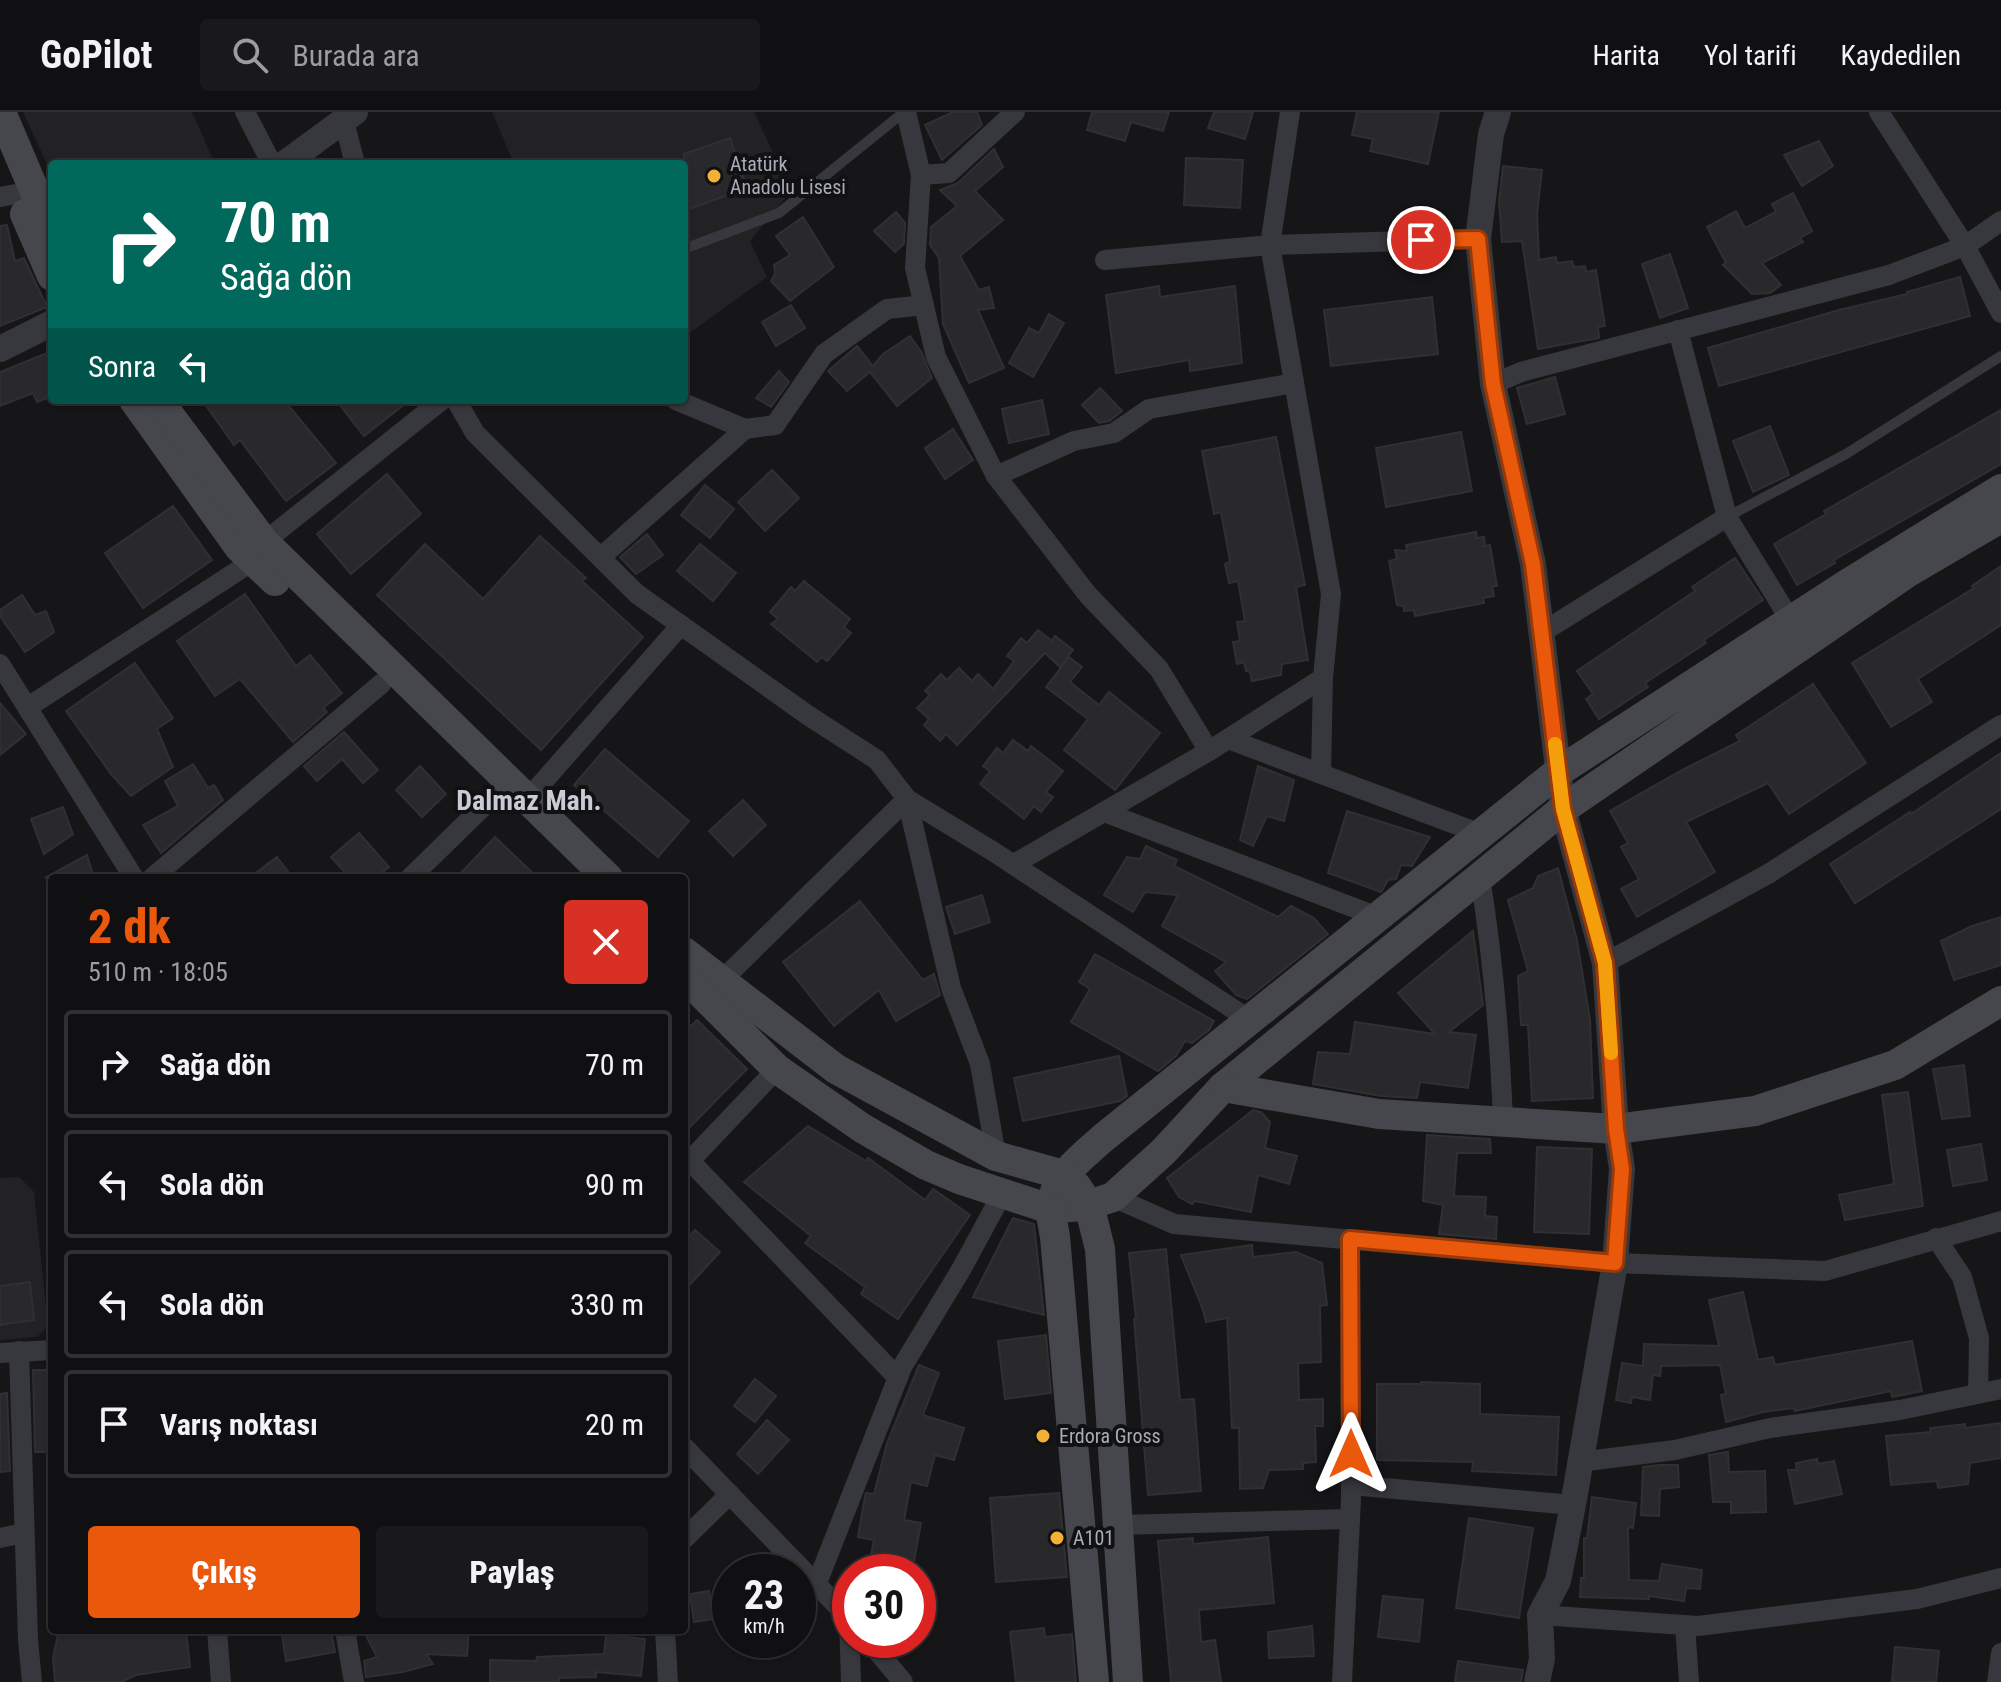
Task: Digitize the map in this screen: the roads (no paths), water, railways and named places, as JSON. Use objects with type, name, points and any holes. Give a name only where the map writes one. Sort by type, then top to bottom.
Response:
[{"type":"main road","points":[[1,112],[48,223]]},
{"type":"main road","points":[[0,157],[8,196],[48,269]]},
{"type":"main road","points":[[137,404],[239,547],[258,551],[604,874]]},
{"type":"main road","points":[[161,404],[258,551],[381,684],[579,874]]},
{"type":"main road","points":[[1094,1682],[1050,1209],[1052,1196],[1063,1175],[1103,1138],[1558,772],[2001,489]]},
{"type":"main road","points":[[688,980],[777,1069],[899,1151],[959,1179],[1050,1209],[1101,1201],[1163,1152],[1223,1087],[1563,809],[1910,571],[2001,518]]},
{"type":"main road","points":[[688,955],[836,1069],[996,1156],[1063,1175],[1101,1201]]},
{"type":"main road","points":[[1223,1087],[1379,1114],[1616,1129],[1755,1111],[1881,1070],[1895,1065],[2001,1001]]},
{"type":"main road","points":[[1101,1201],[1100,1249],[1128,1682]]},
{"type":"street","points":[[245,112],[270,160]]},
{"type":"street","points":[[905,112],[921,175],[915,268],[936,357],[996,476],[1088,595],[1159,669],[1209,751]]},
{"type":"street","points":[[921,175],[949,173],[1015,112]]},
{"type":"street","points":[[1290,112],[1270,245],[1331,594],[1323,678],[1321,774]]},
{"type":"street","points":[[1498,112],[1491,134],[1478,239],[1493,384],[1533,564],[1563,809],[1605,963],[1616,1129],[1622,1169],[1615,1263],[1558,1581],[1540,1615],[1542,1659],[1537,1682]]},
{"type":"street","points":[[1879,112],[1965,246],[2001,313]]},
{"type":"street","points":[[290,160],[350,116]]},
{"type":"street","points":[[350,116],[355,160]]},
{"type":"street","points":[[1493,384],[1521,372],[1889,275],[1965,246],[2001,221]]},
{"type":"street","points":[[1105,260],[1270,245],[1478,239]]},
{"type":"street","points":[[686,404],[745,429],[775,425],[824,354],[887,309],[924,305]]},
{"type":"street","points":[[0,349],[48,325]]},
{"type":"street","points":[[1678,330],[1727,517],[1791,621]]},
{"type":"street","points":[[996,476],[1074,441],[1114,433],[1149,409],[1294,383]]},
{"type":"street","points":[[0,700],[25,702],[258,551],[437,404]]},
{"type":"street","points":[[458,404],[475,433],[637,594],[809,716],[877,760],[907,799],[1014,864],[1250,1020]]},
{"type":"street","points":[[601,557],[745,429]]},
{"type":"street","points":[[1541,633],[1727,517]]},
{"type":"street","points":[[527,800],[681,625]]},
{"type":"street","points":[[0,664],[132,874]]},
{"type":"street","points":[[1014,864],[1209,751],[1323,678]]},
{"type":"street","points":[[157,874],[381,684]]},
{"type":"street","points":[[1605,963],[1768,874],[2001,725]]},
{"type":"street","points":[[1228,739],[1481,834]]},
{"type":"street","points":[[414,874],[496,794]]},
{"type":"street","points":[[721,981],[907,799]]},
{"type":"street","points":[[907,799],[951,988],[980,1064],[996,1156]]},
{"type":"street","points":[[1104,812],[1378,917]]},
{"type":"street","points":[[1480,877],[1500,1036],[1503,1122]]},
{"type":"street","points":[[688,1163],[777,1069]]},
{"type":"street","points":[[688,1165],[898,1378]]},
{"type":"street","points":[[817,1583],[902,1367],[962,1268],[1002,1194]]},
{"type":"street","points":[[1101,1201],[1174,1224],[1615,1263],[1825,1271],[2001,1221]]},
{"type":"street","points":[[1936,1238],[1962,1277],[1979,1338],[1978,1394]]},
{"type":"street","points":[[1342,1682],[1351,1485],[1350,1239]]},
{"type":"street","points":[[32,1682],[9,1352],[48,1350]]},
{"type":"street","points":[[1579,1462],[1675,1450],[1770,1428],[1900,1410],[2001,1389]]},
{"type":"street","points":[[688,1451],[832,1599]]},
{"type":"street","points":[[1351,1485],[1573,1505]]},
{"type":"street","points":[[688,1535],[730,1494]]},
{"type":"street","points":[[1118,1525],[1350,1519]]},
{"type":"street","points":[[0,1538],[24,1533]]},
{"type":"street","points":[[1540,1615],[1698,1626],[1917,1599],[2001,1578]]},
{"type":"street","points":[[1685,1625],[1689,1682]]},
{"type":"street","points":[[217,1634],[221,1682]]},
{"type":"street","points":[[346,1634],[354,1682]]},
{"type":"street","points":[[665,1634],[668,1682]]},
{"type":"street","points":[[1997,1682],[2001,1653]]},
{"type":"street","points":[[850,1658],[851,1682]]},
{"type":"street","points":[[883,1658],[903,1682]]},
{"type":"lane","points":[[688,247],[779,213],[905,112]]},
{"type":"lane","points":[[1727,517],[1846,454],[2001,356]]},
{"type":"place","name":"Atatürk Anadolu Lisesi","points":[[714,176]]},
{"type":"place","name":"Erdora Gross","points":[[1043,1436]]},
{"type":"place","name":"A101","points":[[1057,1538]]},
{"type":"district","name":"Dalmaz Mah.","points":[[529,800]]}]
